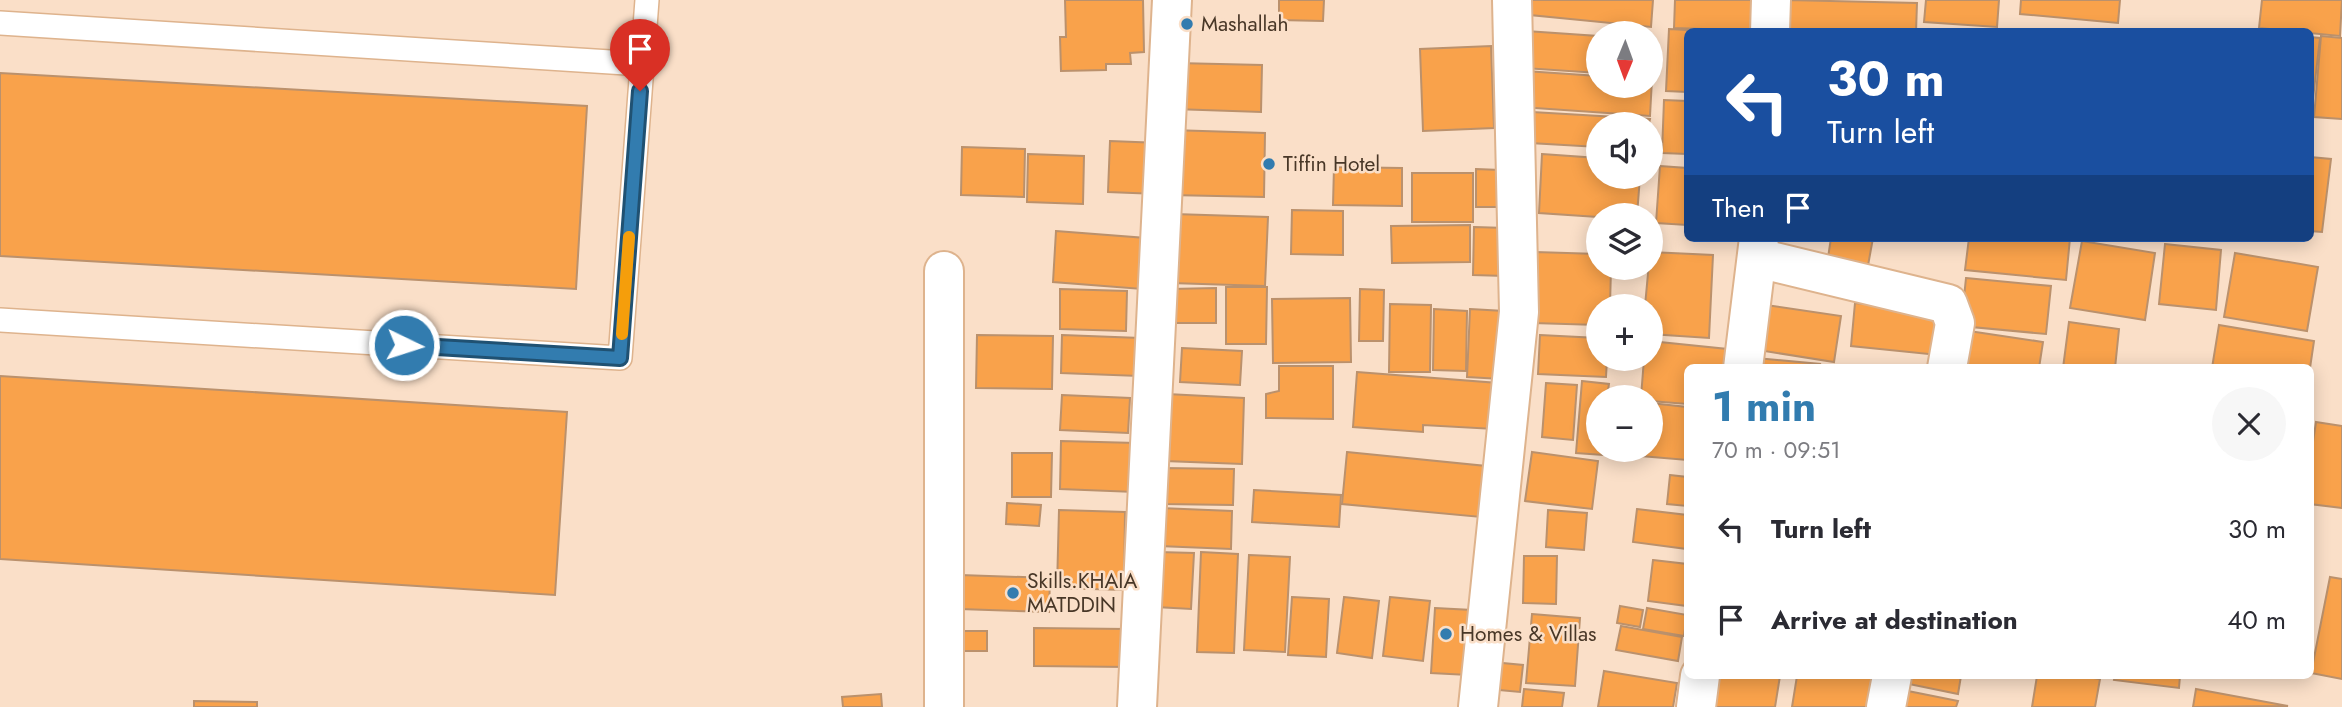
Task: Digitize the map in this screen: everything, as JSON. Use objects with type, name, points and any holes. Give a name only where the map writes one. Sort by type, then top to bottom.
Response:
[{"type":"street","points":[[1137,707],[1172,0]]},
{"type":"street","points":[[1478,707],[1519,312],[1512,0]]},
{"type":"street","points":[[1770,28],[1771,0]]},
{"type":"street","points":[[1744,364],[1758,248],[1948,304],[1955,323],[1948,364]]},
{"type":"street","points":[[944,271],[944,707]]},
{"type":"street","points":[[1696,707],[1700,679]]},
{"type":"street","points":[[1886,707],[1891,679]]},
{"type":"lane","points":[[0,320],[620,358],[647,0]]},
{"type":"lane","points":[[0,23],[642,65]]},
{"type":"building","points":[[1065,0],[1143,0],[1144,52],[1130,53],[1131,64],[1106,64],[1106,70],[1061,71],[1060,37],[1066,37]]},
{"type":"building","points":[[1279,0],[1324,0],[1323,21],[1279,20]]},
{"type":"building","points":[[1531,0],[1653,0],[1651,21],[1590,21],[1530,15]]},
{"type":"building","points":[[1675,0],[1763,0],[1761,28],[1674,28]]},
{"type":"building","points":[[1787,0],[1917,3],[1916,28],[1785,28]]},
{"type":"building","points":[[1926,0],[1999,0],[1997,27],[1924,22]]},
{"type":"building","points":[[2021,0],[2120,0],[2118,23],[2020,14]]},
{"type":"building","points":[[2262,0],[2342,0],[2340,36],[2314,33],[2314,28],[2259,28]]},
{"type":"building","points":[[1669,29],[1684,30],[1684,92],[1666,91]]},
{"type":"building","points":[[1526,31],[1586,35],[1586,72],[1523,68]]},
{"type":"building","points":[[2321,36],[2342,38],[2342,119],[2314,117]]},
{"type":"building","points":[[2314,37],[2320,38],[2314,90]]},
{"type":"building","points":[[1491,46],[1494,128],[1423,131],[1420,49]]},
{"type":"building","points":[[1176,63],[1262,65],[1261,112],[1174,109]]},
{"type":"building","points":[[1525,71],[1586,75],[1586,98],[1651,98],[1650,112],[1593,112],[1522,107]]},
{"type":"building","points":[[0,73],[587,106],[576,289],[0,256]]},
{"type":"building","points":[[1664,100],[1684,101],[1684,154],[1663,153]]},
{"type":"building","points":[[1532,112],[1586,115],[1586,146],[1530,143]]},
{"type":"building","points":[[1171,130],[1265,133],[1264,197],[1170,195]]},
{"type":"building","points":[[1110,141],[1160,143],[1157,194],[1108,192]]},
{"type":"building","points":[[962,147],[1025,149],[1024,197],[961,195]]},
{"type":"building","points":[[1028,154],[1084,156],[1083,204],[1027,202]]},
{"type":"building","points":[[1542,154],[1586,157],[1586,189],[1639,189],[1638,203],[1586,203],[1586,216],[1539,213]]},
{"type":"building","points":[[2314,157],[2331,159],[2322,232],[2314,231]]},
{"type":"building","points":[[1663,166],[1684,168],[1684,225],[1663,223],[1663,203],[1657,203],[1658,189],[1663,189]]},
{"type":"building","points":[[1334,167],[1402,168],[1402,206],[1333,205]]},
{"type":"building","points":[[1476,169],[1500,170],[1500,207],[1476,207]]},
{"type":"building","points":[[1412,173],[1473,173],[1473,222],[1412,222]]},
{"type":"building","points":[[1292,210],[1343,211],[1343,255],[1291,254]]},
{"type":"building","points":[[1174,214],[1268,217],[1265,286],[1171,283]]},
{"type":"building","points":[[1470,225],[1470,262],[1392,263],[1391,226]]},
{"type":"building","points":[[1474,227],[1506,228],[1505,276],[1473,275]]},
{"type":"building","points":[[1056,231],[1146,238],[1142,289],[1053,282]]},
{"type":"building","points":[[1830,242],[1872,242],[1867,271],[1827,264]]},
{"type":"building","points":[[1968,242],[2070,242],[2066,280],[1965,270]]},
{"type":"building","points":[[2082,242],[2155,253],[2145,320],[2070,308]]},
{"type":"building","points":[[2165,244],[2221,250],[2216,310],[2159,304]]},
{"type":"building","points":[[1535,252],[1586,254],[1586,280],[1611,280],[1610,294],[1586,294],[1586,325],[1533,323]]},
{"type":"building","points":[[1663,253],[1713,255],[1709,338],[1663,335],[1663,294],[1646,294],[1647,280],[1663,280]]},
{"type":"building","points":[[2235,253],[2318,267],[2307,331],[2224,317]]},
{"type":"building","points":[[1966,278],[2051,286],[2046,334],[1961,326]]},
{"type":"building","points":[[1226,287],[1267,287],[1266,344],[1226,344]]},
{"type":"building","points":[[1216,288],[1216,323],[1171,323],[1171,289]]},
{"type":"building","points":[[1060,289],[1127,291],[1126,331],[1060,329]]},
{"type":"building","points":[[1360,289],[1384,290],[1383,341],[1359,341]]},
{"type":"building","points":[[1350,298],[1351,362],[1273,363],[1272,299]]},
{"type":"building","points":[[1855,303],[1943,312],[1938,355],[1851,346]]},
{"type":"building","points":[[1390,304],[1431,305],[1430,372],[1389,372]]},
{"type":"building","points":[[1759,304],[1841,316],[1834,362],[1752,349]]},
{"type":"building","points":[[1434,309],[1467,311],[1466,371],[1433,370]]},
{"type":"building","points":[[1470,309],[1504,311],[1501,379],[1467,377]]},
{"type":"building","points":[[2069,322],[2119,329],[2115,364],[2064,364]]},
{"type":"building","points":[[2219,325],[2314,341],[2311,364],[2213,364]]},
{"type":"building","points":[[1969,331],[2043,342],[2040,364],[1964,364]]},
{"type":"building","points":[[977,335],[1053,336],[1052,389],[976,388]]},
{"type":"building","points":[[1062,335],[1140,338],[1139,376],[1061,373]]},
{"type":"building","points":[[1540,335],[1586,337],[1586,371],[1606,371],[1606,377],[1538,374]]},
{"type":"building","points":[[1663,342],[1737,350],[1736,364],[1684,364],[1684,404],[1663,402],[1663,385],[1642,385],[1643,371],[1663,371]]},
{"type":"building","points":[[1182,348],[1242,351],[1240,385],[1180,382]]},
{"type":"building","points":[[1756,358],[1820,364],[1755,364]]},
{"type":"building","points":[[1279,366],[1333,366],[1333,419],[1266,418],[1266,394],[1279,391]]},
{"type":"building","points":[[1357,372],[1498,383],[1494,429],[1423,425],[1423,432],[1353,427]]},
{"type":"building","points":[[0,376],[567,412],[555,595],[0,559]]},
{"type":"building","points":[[1582,381],[1609,384],[1586,385],[1586,454],[1576,453]]},
{"type":"building","points":[[1546,383],[1577,385],[1573,440],[1542,437]]},
{"type":"building","points":[[1167,394],[1244,398],[1242,464],[1165,461]]},
{"type":"building","points":[[1062,395],[1130,398],[1128,433],[1060,430]]},
{"type":"building","points":[[1663,404],[1684,407],[1684,460],[1663,458]]},
{"type":"building","points":[[2316,422],[2342,426],[2342,508],[2314,504]]},
{"type":"building","points":[[1061,441],[1136,443],[1135,492],[1060,489]]},
{"type":"building","points":[[1347,452],[1486,466],[1481,517],[1342,504]]},
{"type":"building","points":[[1532,452],[1598,462],[1592,509],[1525,501]]},
{"type":"building","points":[[1012,453],[1052,453],[1051,497],[1012,497]]},
{"type":"building","points":[[1163,468],[1234,469],[1233,505],[1163,504]]},
{"type":"building","points":[[1670,475],[1684,477],[1684,506],[1667,504]]},
{"type":"building","points":[[1254,490],[1341,495],[1339,527],[1252,522]]},
{"type":"building","points":[[1007,503],[1041,505],[1039,526],[1006,524]]},
{"type":"building","points":[[1160,508],[1232,511],[1231,549],[1159,546]]},
{"type":"building","points":[[1637,509],[1684,515],[1684,549],[1633,542]]},
{"type":"building","points":[[1059,510],[1125,512],[1124,590],[1057,588]]},
{"type":"building","points":[[1548,510],[1587,513],[1584,550],[1546,547]]},
{"type":"building","points":[[1158,552],[1194,553],[1191,609],[1156,607]]},
{"type":"building","points":[[1201,552],[1238,554],[1234,653],[1197,652]]},
{"type":"building","points":[[1249,555],[1290,557],[1285,652],[1244,650]]},
{"type":"building","points":[[1524,556],[1557,556],[1556,604],[1523,603]]},
{"type":"building","points":[[1653,560],[1684,564],[1684,606],[1648,601]]},
{"type":"building","points":[[960,575],[1050,578],[1049,612],[960,609]]},
{"type":"building","points":[[2330,577],[2342,579],[2342,679],[2314,674],[2314,658]]},
{"type":"building","points":[[1292,597],[1329,599],[1326,657],[1288,655]]},
{"type":"building","points":[[1344,597],[1379,601],[1372,658],[1337,653]]},
{"type":"building","points":[[1390,597],[1430,601],[1423,661],[1383,656]]},
{"type":"building","points":[[1620,606],[1643,610],[1640,627],[1617,623]]},
{"type":"building","points":[[1435,608],[1472,610],[1468,675],[1431,673]]},
{"type":"building","points":[[1647,608],[1684,614],[1684,636],[1643,629]]},
{"type":"building","points":[[1532,614],[1580,618],[1575,686],[1526,683]]},
{"type":"building","points":[[1621,626],[1682,637],[1678,661],[1616,650]]},
{"type":"building","points":[[1034,628],[1127,629],[1127,667],[1034,666]]},
{"type":"building","points":[[963,631],[987,631],[987,651],[963,651]]},
{"type":"building","points":[[1492,662],[1523,665],[1520,692],[1489,689]]},
{"type":"building","points":[[1604,671],[1677,683],[1673,707],[1598,707]]},
{"type":"building","points":[[1705,679],[1780,679],[1775,707],[1700,707]]},
{"type":"building","points":[[1797,679],[1880,679],[1876,707],[1792,707]]},
{"type":"building","points":[[1910,679],[1960,679],[1958,694],[1909,684]]},
{"type":"building","points":[[2037,679],[2100,679],[2095,707],[2032,707]]},
{"type":"building","points":[[2114,679],[2180,679],[2179,688]]},
{"type":"building","points":[[1524,689],[1564,693],[1562,707],[1522,707]]},
{"type":"building","points":[[2196,689],[2288,706],[2193,707]]},
{"type":"building","points":[[1908,691],[1958,701],[1956,707],[1904,707]]},
{"type":"building","points":[[881,694],[882,707],[843,707],[842,697]]},
{"type":"building","points":[[194,701],[257,702],[257,707],[194,707]]},
{"type":"slow traffic","points":[[622,334],[629,237]]},
{"type":"place","name":"Mashallah","points":[[1187,24]]},
{"type":"place","name":"Tiffin Hotel","points":[[1269,164]]},
{"type":"place","name":"Skills.KHAIA MATDDIN","points":[[1013,593]]},
{"type":"place","name":"Homes & Villas","points":[[1446,634]]},
{"type":"route","points":[[404,345],[620,358],[640,91]]}]
